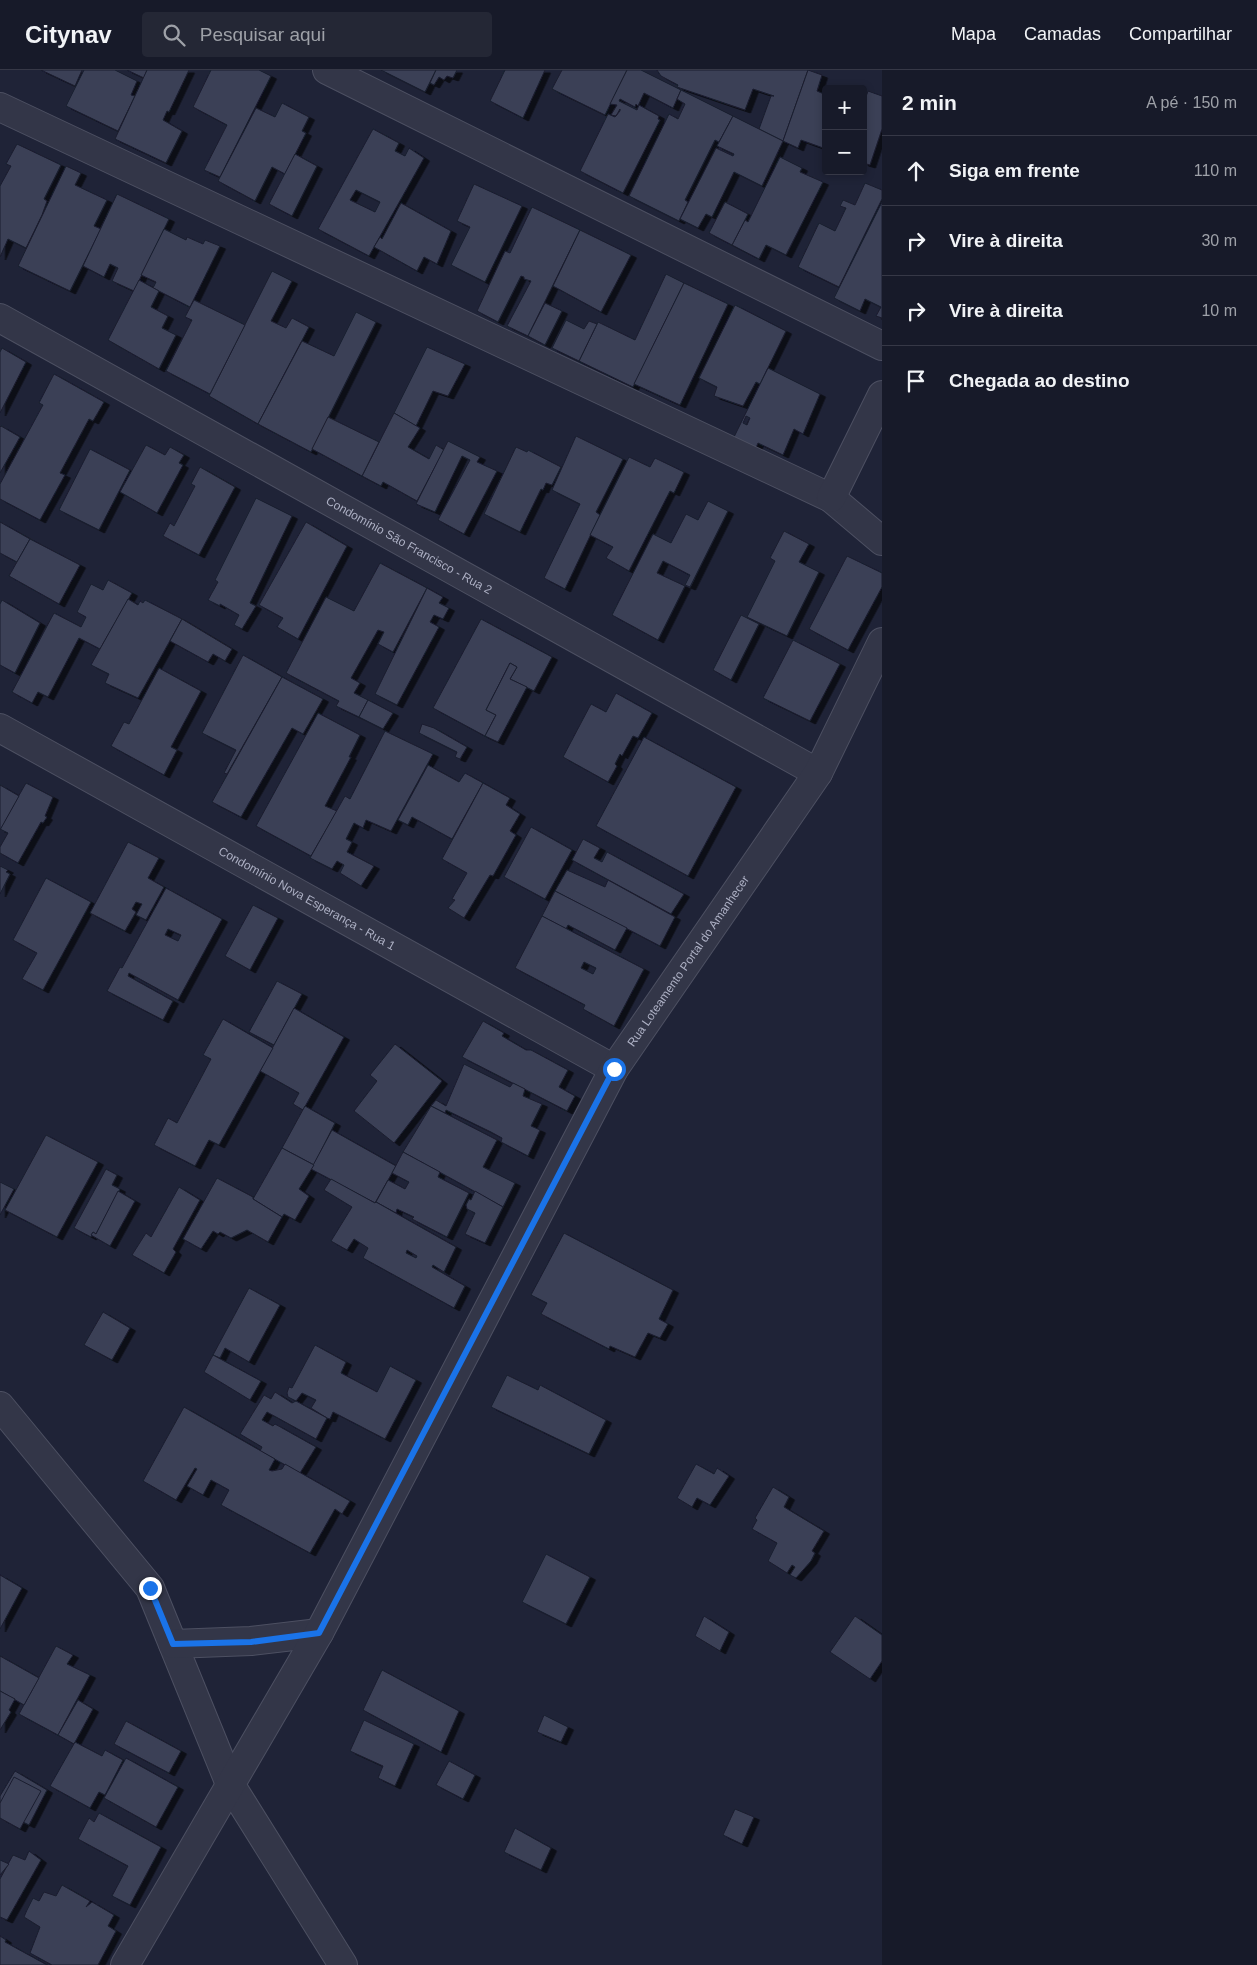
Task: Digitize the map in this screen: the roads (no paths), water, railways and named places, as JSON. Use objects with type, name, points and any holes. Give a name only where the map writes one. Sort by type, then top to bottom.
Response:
[{"type":"street","points":[[327,70],[882,346]]},
{"type":"street","points":[[0,107],[831,498],[882,541]]},
{"type":"street","name":"Condomínio São Francisco - Rua 2","points":[[0,318],[818,773]]},
{"type":"street","points":[[831,498],[882,395]]},
{"type":"street","name":"Rua Loteamento Portal do Amanhecer","points":[[125,1965],[319,1633],[614,1069],[818,773],[882,642]]},
{"type":"street","name":"Condomínio Nova Esperança - Rua 1","points":[[0,728],[614,1069]]},
{"type":"street","points":[[0,1406],[150,1588],[230,1784],[343,1965]]},
{"type":"street","points":[[173,1644],[251,1642],[319,1633]]}]
